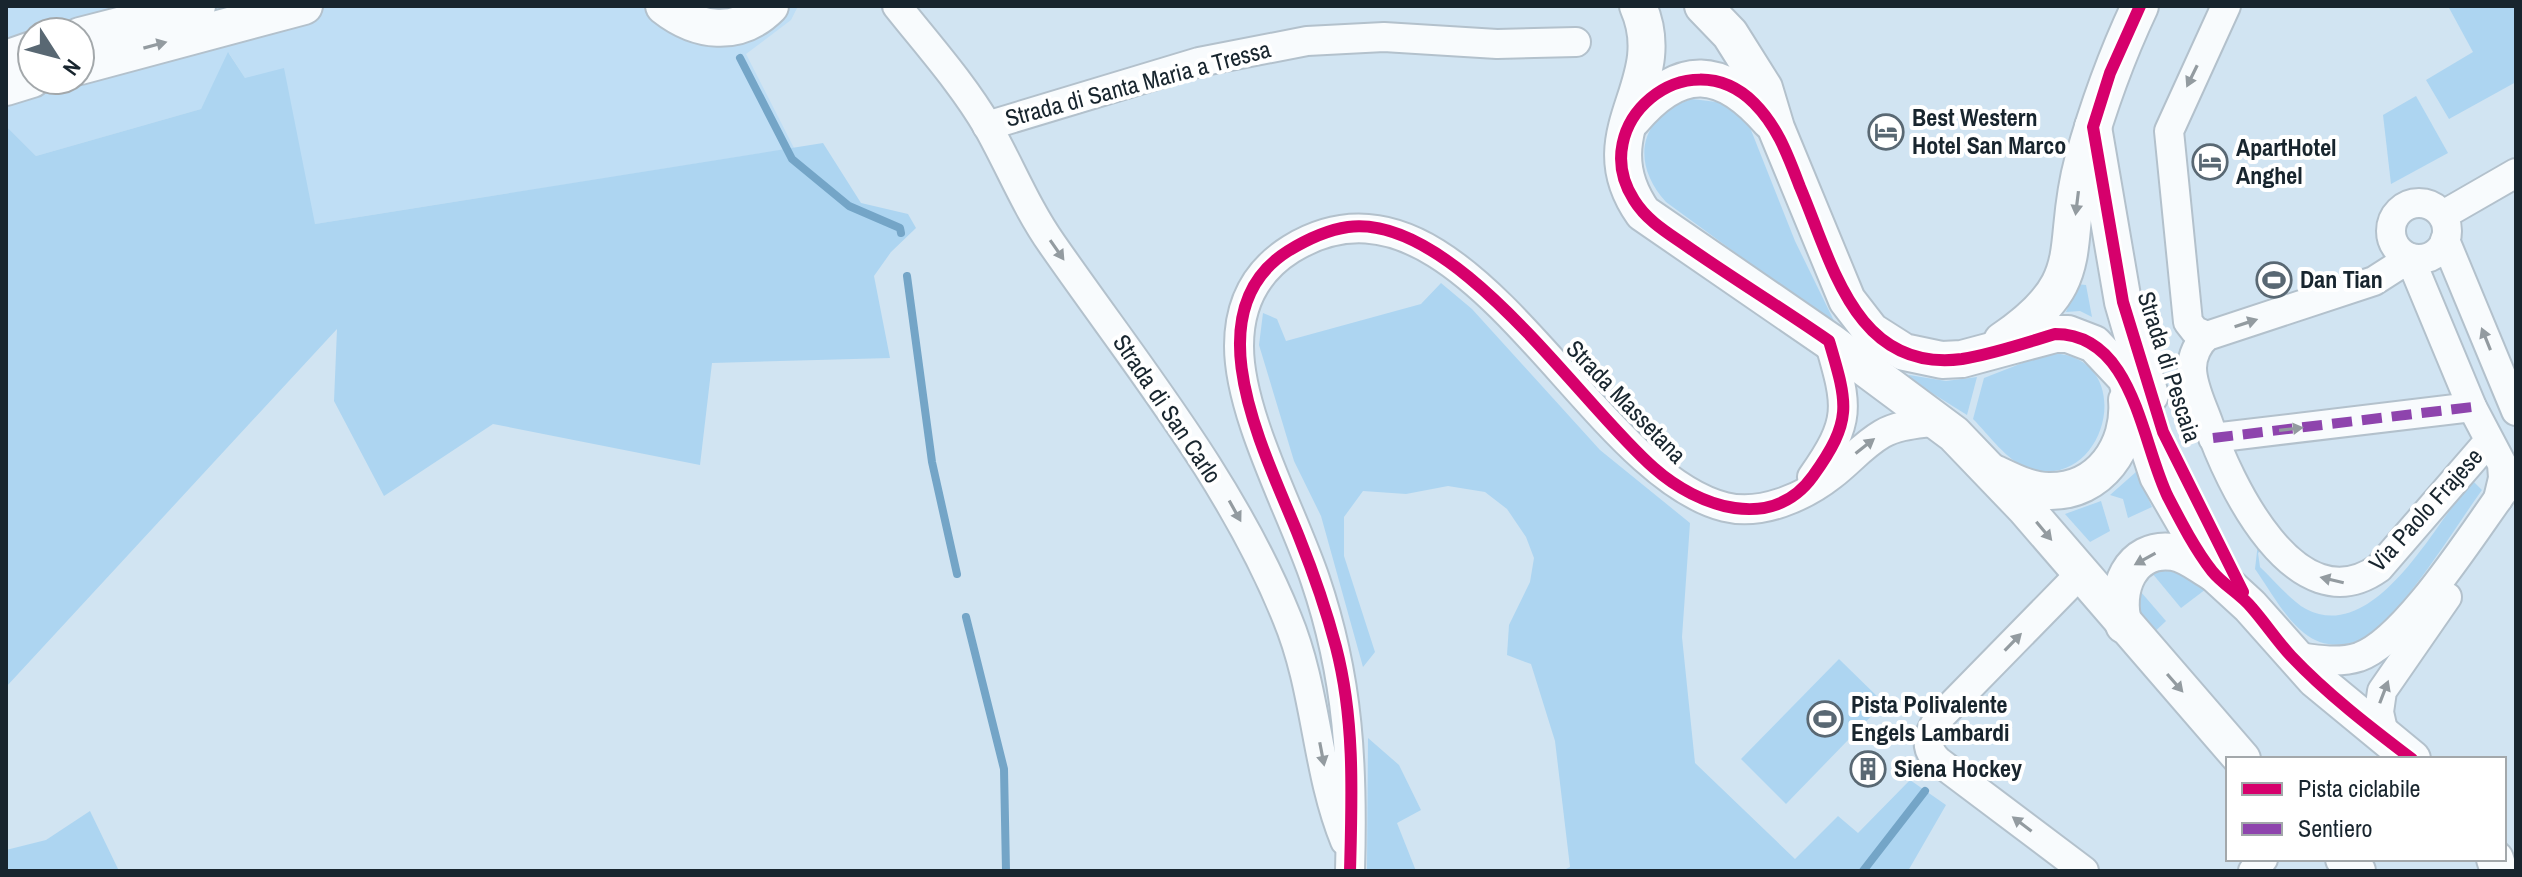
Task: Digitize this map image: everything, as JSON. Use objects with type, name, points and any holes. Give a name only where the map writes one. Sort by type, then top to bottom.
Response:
[{"type":"main road","points":[[96,32],[197,6]]},
{"type":"main road","points":[[96,62],[304,6]]},
{"type":"main road","points":[[664,6],[682,20],[703,28],[726,29],[749,22],[770,6]]},
{"type":"main road","points":[[1716,9],[1769,98],[1776,128],[1847,300],[1857,316],[1890,346],[1920,357],[1962,359],[1984,353],[2046,306],[2061,282],[2072,242],[2082,165],[2110,73],[2140,6]]},
{"type":"main road","points":[[1650,13],[1646,65],[1625,128],[1622,172],[1626,186],[1643,213],[1829,341],[1938,421]]},
{"type":"main road","points":[[1625,128],[1662,90],[1700,78],[1726,82],[1740,90],[1776,128]]},
{"type":"main road","name":"Strada di Pescaia","points":[[2093,127],[2123,302],[2163,432],[2250,606]]},
{"type":"main road","name":"Strada di Pescaia","points":[[1993,472],[2026,487],[2052,491],[2071,488],[2093,478],[2110,462],[2123,441],[2128,417],[2123,302]]},
{"type":"main road","name":"Strada di Pescaia","points":[[1984,353],[2055,334],[2068,334],[2094,344],[2126,378],[2158,476],[2214,573],[2250,606],[2291,656],[2399,749]]},
{"type":"main road","name":"Strada di Pescaia","points":[[1938,421],[1993,472],[2240,757]]},
{"type":"main road","points":[[2124,625],[2119,595],[2128,573],[2139,560],[2149,555],[2173,552],[2214,573]]},
{"type":"street","name":"Strada di San Carlo","points":[[897,6],[987,126],[1015,184],[1214,476],[1248,533],[1289,621],[1313,703],[1333,812],[1350,862]]},
{"type":"street","points":[[2226,6],[2169,131],[2188,322],[2195,331],[2207,336],[2374,281],[2410,258],[2435,254],[2444,228],[2516,173]]},
{"type":"street","name":"Strada di Santa Maria a Tressa","points":[[987,126],[1186,66],[1296,43],[1384,37],[1497,44],[1576,42]]},
{"type":"street","name":"Via Paolo Frajese","points":[[2444,228],[2429,204],[2420,202],[2402,207],[2396,214],[2391,222],[2391,240],[2410,258],[2472,407],[2502,464],[2510,499]]},
{"type":"street","name":"Strada Massetana","points":[[1350,862],[1351,755],[1337,649],[1315,579],[1264,449],[1240,360],[1244,308],[1255,281],[1272,263],[1296,246],[1335,230],[1373,227],[1395,233],[1454,268],[1513,317],[1647,462],[1675,485],[1700,499],[1740,510],[1772,506],[1826,480],[1887,431],[1938,421]]},
{"type":"street","points":[[2444,228],[2516,411]]},
{"type":"street","name":"Via Paolo Frajese","points":[[2207,336],[2198,347],[2192,369],[2213,438],[2244,505],[2268,539],[2307,570],[2331,582],[2344,583],[2364,578],[2383,564],[2488,442]]},
{"type":"street","points":[[1802,491],[1833,448],[1843,423],[1843,395],[1829,341]]},
{"type":"street","points":[[2213,438],[2472,407]]},
{"type":"street","points":[[2399,749],[2379,712],[2382,691],[2443,601],[2454,575],[2510,499],[2516,475]]},
{"type":"street","points":[[2291,656],[2351,659],[2383,643],[2510,499]]},
{"type":"street","points":[[2080,574],[1939,718],[1928,737],[1928,747],[1938,761],[2084,871]]},
{"type":"shaded area","points":[[6,6],[798,6],[791,20],[746,54],[794,148],[315,224],[245,78],[229,53],[201,109],[36,156],[6,126]]},
{"type":"shaded area","points":[[2448,6],[2516,6],[2516,82],[2449,119],[2426,80],[2473,52]]},
{"type":"shaded area","points":[[228,52],[245,78],[284,68],[315,224],[823,143],[861,203],[908,214],[916,228],[891,252],[874,276],[890,358],[712,363],[700,465],[493,424],[384,496],[334,401],[337,329],[6,687],[6,126],[36,156],[201,109]]},
{"type":"shaded area","points":[[2416,96],[2448,153],[2391,184],[2383,115]]},
{"type":"shaded area","points":[[1692,99],[1725,103],[1749,125],[1795,241],[1837,327],[1666,202],[1655,187],[1644,156],[1651,129],[1674,107]]},
{"type":"shaded area","points":[[1441,283],[1472,309],[1600,450],[1690,523],[1682,637],[1695,763],[1795,859],[1838,816],[1858,833],[1910,780],[1946,805],[1908,871],[1562,871],[1570,867],[1555,741],[1531,664],[1507,655],[1509,625],[1530,582],[1534,558],[1526,537],[1507,509],[1485,492],[1448,486],[1406,494],[1363,491],[1344,517],[1344,556],[1375,652],[1363,667],[1321,516],[1294,461],[1259,345],[1263,313],[1277,319],[1286,341],[1421,304]]},
{"type":"shaded area","points":[[2076,284],[2086,285],[2092,317],[2080,311],[2066,312]]},
{"type":"shaded area","points":[[2048,353],[2077,359],[2096,375],[2104,397],[2103,421],[2094,443],[2078,461],[2055,471],[2020,465],[1973,419],[1984,378]]},
{"type":"shaded area","points":[[1909,375],[1946,381],[1977,377],[1967,415],[1908,378]]},
{"type":"shaded area","points":[[2136,472],[2152,507],[2128,518],[2123,499],[2110,495]]},
{"type":"shaded area","points":[[2469,477],[2482,490],[2409,594],[2377,630],[2363,639],[2332,645],[2311,638],[2290,619],[2255,569],[2258,543],[2265,547],[2258,553],[2260,567],[2300,605],[2329,616],[2351,612],[2372,601],[2411,563],[2455,503],[2450,497]]},
{"type":"shaded area","points":[[2101,501],[2110,531],[2090,542],[2065,514]]},
{"type":"shaded area","points":[[2173,564],[2206,589],[2181,608],[2147,567]]},
{"type":"shaded area","points":[[2134,584],[2166,621],[2149,637],[2130,592]]},
{"type":"shaded area","points":[[1839,659],[1884,703],[1786,804],[1741,759]]},
{"type":"shaded area","points":[[1368,738],[1399,765],[1421,810],[1397,823],[1416,871],[1367,871]]},
{"type":"shaded area","points":[[90,811],[119,871],[6,871],[6,850],[46,840]]},
{"type":"waterway","points":[[740,58],[792,159],[849,206],[900,228],[901,233]]},
{"type":"waterway","points":[[907,276],[932,462],[957,574]]},
{"type":"waterway","points":[[966,617],[1004,769],[1006,871]]},
{"type":"waterway","points":[[1863,871],[1925,791]]},
{"type":"marked path","points":[[2213,438],[2472,407]]},
{"type":"cycle path","points":[[2140,6],[2110,73],[2093,127],[2123,302],[2163,432],[2243,592]]},
{"type":"cycle path","points":[[1350,871],[1351,758],[1342,675],[1314,577],[1270,467],[1245,387],[1240,347],[1244,310],[1259,278],[1288,251],[1309,239],[1348,227],[1389,231],[1431,250],[1473,280],[1553,360],[1624,439],[1672,482],[1713,503],[1735,508],[1756,509],[1777,504],[1796,494],[1813,476],[1841,426],[1843,397],[1829,341],[1658,226],[1634,200],[1622,171],[1623,144],[1633,119],[1650,98],[1674,85],[1700,80],[1728,85],[1754,103],[1770,122],[1786,153],[1837,278],[1872,331],[1896,349],[1926,359],[1962,359],[2055,334],[2081,339],[2102,352],[2118,371],[2131,395],[2168,497],[2212,571],[2248,603],[2286,650],[2319,684],[2409,757]]},
{"type":"place","name":"Best Western Hotel San Marco","points":[[1886,132]]},
{"type":"place","name":"ApartHotel Anghel","points":[[2210,162]]},
{"type":"place","name":"Dan Tian","points":[[2274,280]]},
{"type":"place","name":"Pista Polivalente Engels Lambardi","points":[[1825,719]]},
{"type":"place","name":"Siena Hockey","points":[[1868,769]]}]
